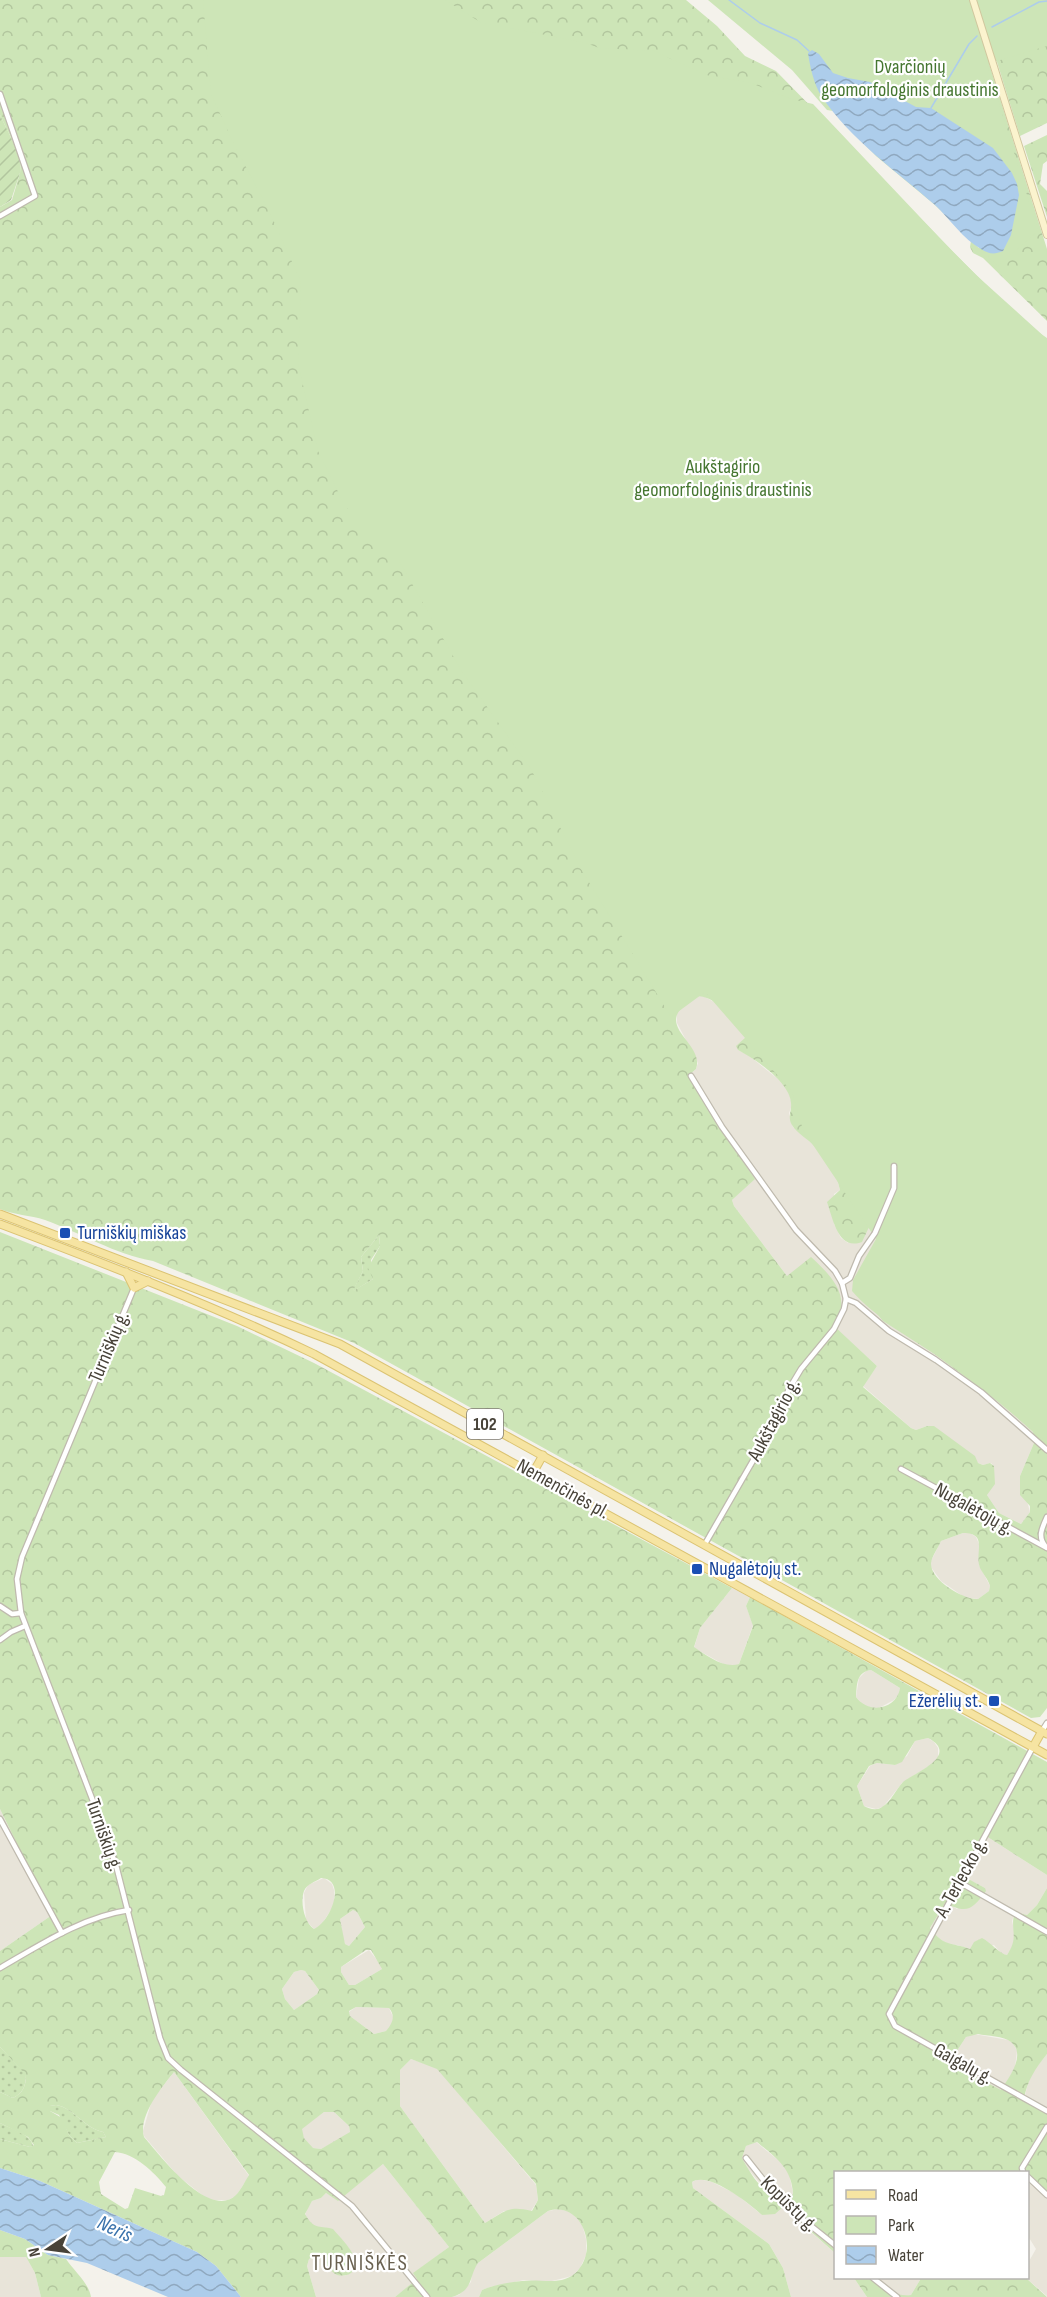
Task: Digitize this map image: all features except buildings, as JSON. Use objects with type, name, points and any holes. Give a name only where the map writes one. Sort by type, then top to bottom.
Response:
[{"type":"main road","points":[[973,0],[1047,235]]},
{"type":"main road","name":"Nemenčinės pl.","points":[[0,1214],[340,1344],[1044,1732]]},
{"type":"main road","name":"Nemenčinės pl.","points":[[0,1224],[202,1303],[314,1354],[1047,1755]]},
{"type":"main road","points":[[34,1237],[38,1228]]},
{"type":"main road","points":[[126,1272],[134,1288],[148,1281]]},
{"type":"main road","points":[[202,1303],[206,1292]]},
{"type":"main road","points":[[533,1473],[543,1455]]},
{"type":"main road","points":[[1033,1747],[1044,1732]]},
{"type":"street","points":[[0,94],[35,196],[0,216]]},
{"type":"street","points":[[691,1076],[722,1127],[789,1221],[804,1240],[831,1266],[842,1283],[846,1299],[856,1304],[889,1331],[936,1360],[981,1392],[1047,1450]]},
{"type":"street","points":[[842,1283],[850,1278],[859,1256],[875,1233],[894,1188],[894,1166]]},
{"type":"street","name":"Turniškių g.","points":[[134,1288],[22,1557],[16,1579],[21,1613],[101,1822],[129,1910],[160,2038],[168,2058],[352,2206],[427,2297]]},
{"type":"street","name":"Aukštagirio g.","points":[[705,1544],[774,1424],[789,1389],[801,1369],[834,1329],[844,1309],[846,1299]]},
{"type":"street","name":"Nugalėtojų g.","points":[[902,1468],[1047,1548]]},
{"type":"street","points":[[1047,1517],[1040,1534],[1042,1543],[1047,1548]]},
{"type":"street","points":[[0,1606],[12,1614],[21,1613]]},
{"type":"street","points":[[0,1640],[25,1626]]},
{"type":"street","points":[[1044,1732],[1047,1722]]},
{"type":"street","name":"A. Terlecko g.","points":[[890,2010],[1033,1747]]},
{"type":"street","points":[[0,1819],[62,1933]]},
{"type":"street","points":[[959,1882],[1047,1932]]},
{"type":"street","points":[[0,1968],[62,1933],[111,1912],[129,1910]]},
{"type":"street","name":"Gaigalų g.","points":[[890,2010],[890,2018],[895,2026],[1047,2111]]},
{"type":"street","points":[[1023,2171],[1022,2168],[1047,2127]]},
{"type":"street","name":"Kopūstų g.","points":[[746,2158],[781,2202],[834,2244]]},
{"type":"street","points":[[1029,2178],[1047,2195]]},
{"type":"street","points":[[875,2279],[897,2297]]},
{"type":"shaded area","points":[[698,996],[703,996],[718,1004],[746,1038],[738,1050],[748,1055],[783,1083],[789,1092],[792,1105],[789,1113],[793,1127],[814,1145],[836,1175],[840,1190],[834,1194],[834,1224],[841,1238],[848,1243],[884,1195],[949,1334],[1033,1432],[1034,1443],[1020,1476],[1030,1512],[1021,1524],[999,1513],[987,1495],[994,1466],[991,1463],[983,1465],[978,1463],[927,1426],[916,1430],[911,1428],[863,1386],[877,1366],[832,1325],[787,1276],[734,1206],[732,1200],[754,1179],[689,1078],[698,1063],[677,1023],[677,1013],[683,1004]]},
{"type":"shaded area","points":[[963,1533],[970,1533],[976,1537],[979,1544],[979,1565],[990,1586],[989,1591],[978,1599],[964,1597],[941,1581],[931,1567],[931,1561],[941,1541]]},
{"type":"shaded area","points":[[732,1588],[750,1597],[746,1606],[753,1625],[739,1664],[734,1666],[725,1665],[694,1648],[700,1628]]},
{"type":"shaded area","points":[[871,1670],[900,1688],[894,1700],[877,1709],[865,1707],[856,1697],[859,1678],[866,1671]]},
{"type":"shaded area","points":[[928,1738],[938,1748],[938,1757],[932,1764],[902,1783],[883,1807],[876,1809],[864,1806],[857,1786],[870,1766],[877,1763],[895,1765],[907,1756],[915,1741]]},
{"type":"shaded area","points":[[0,1809],[52,1915],[0,1951]]},
{"type":"shaded area","points":[[983,1834],[1047,1875],[1047,1888],[1037,1905],[1027,1915],[1015,1912],[1012,1921],[1015,1934],[1013,1946],[1007,1955],[1002,1954],[994,1945],[970,1949],[947,1944],[930,1928],[945,1902],[957,1909],[985,1888],[960,1875]]},
{"type":"shaded area","points":[[324,1878],[332,1884],[334,1905],[320,1927],[314,1929],[306,1920],[304,1893],[308,1885]]},
{"type":"shaded area","points":[[353,1910],[357,1912],[365,1927],[349,1946],[345,1944],[343,1938],[340,1919]]},
{"type":"shaded area","points":[[369,1950],[382,1969],[355,1985],[349,1985],[341,1972],[341,1967]]},
{"type":"shaded area","points":[[305,1971],[319,1990],[317,1994],[294,2010],[285,1999],[282,1989],[294,1972]]},
{"type":"shaded area","points":[[356,2007],[389,2008],[393,2017],[392,2024],[386,2031],[374,2034],[350,2016],[349,2012]]},
{"type":"shaded area","points":[[974,2034],[1008,2040],[1013,2043],[1017,2051],[1015,2067],[1002,2091],[949,2063],[966,2037]]},
{"type":"shaded area","points":[[1047,2054],[1047,2113],[1024,2100],[1034,2070]]},
{"type":"shaded area","points":[[411,2059],[437,2068],[536,2185],[538,2200],[531,2211],[504,2211],[485,2223],[400,2106],[400,2070]]},
{"type":"shaded area","points":[[174,2072],[249,2176],[236,2196],[228,2200],[206,2198],[178,2176],[144,2136],[143,2131],[152,2100]]},
{"type":"shaded area","points":[[328,2111],[334,2112],[349,2126],[350,2132],[321,2149],[312,2148],[304,2138],[301,2129]]},
{"type":"shaded area","points":[[756,2142],[783,2164],[789,2172],[793,2194],[784,2201],[767,2192],[742,2158],[746,2146]]},
{"type":"shaded area","points":[[383,2164],[449,2247],[414,2273],[418,2279],[395,2297],[316,2297],[307,2266],[309,2259],[316,2256],[321,2258],[336,2274],[345,2276],[353,2271],[327,2228],[312,2225],[305,2216],[307,2209],[312,2201],[321,2198],[326,2193],[338,2200]]},
{"type":"shaded area","points":[[1029,2178],[1047,2193],[1047,2296],[1027,2279],[1029,2279],[1029,2261],[1036,2249],[1029,2238]]},
{"type":"shaded area","points":[[699,2179],[712,2182],[736,2194],[762,2215],[782,2207],[834,2252],[834,2279],[855,2279],[867,2297],[791,2297],[783,2268],[769,2244],[693,2188],[692,2182]]},
{"type":"shaded area","points":[[559,2209],[571,2212],[582,2224],[586,2239],[586,2255],[580,2268],[572,2276],[548,2282],[524,2280],[490,2287],[482,2290],[479,2297],[452,2297],[459,2295],[471,2282],[472,2271],[478,2263],[548,2211]]},
{"type":"shaded area","points":[[19,2255],[26,2257],[35,2273],[41,2297],[0,2297],[0,2257]]},
{"type":"shaded area","points":[[872,2279],[920,2280],[911,2295],[901,2297],[886,2290]]},
{"type":"green space","points":[[0,0],[686,0],[717,26],[745,56],[776,71],[976,275],[1047,339],[1047,1708],[1040,1717],[1031,1718],[354,1343],[153,1261],[111,1248],[45,1220],[0,1209],[0,207],[12,200],[20,173],[21,158],[0,115]],"holes":[[[698,996],[706,997],[725,1011],[746,1037],[736,1046],[738,1050],[762,1065],[785,1087],[791,1103],[792,1125],[824,1159],[885,1245],[860,1293],[883,1321],[936,1355],[1002,1404],[1033,1432],[1034,1443],[1020,1476],[1020,1495],[1030,1506],[1030,1512],[1021,1524],[999,1513],[987,1495],[995,1484],[994,1466],[990,1463],[983,1465],[978,1463],[975,1456],[934,1426],[916,1430],[911,1428],[863,1387],[877,1366],[833,1325],[841,1300],[832,1279],[811,1257],[787,1276],[734,1206],[732,1200],[755,1179],[689,1078],[689,1075],[696,1069],[697,1059],[677,1024],[677,1016],[683,1006]],[[379,1235],[380,1246],[368,1268],[373,1279],[353,1291],[363,1271],[361,1257]],[[963,1533],[976,1536],[979,1545],[980,1568],[989,1583],[989,1591],[978,1599],[972,1598],[957,1593],[936,1576],[931,1563],[941,1541]]]},
{"type":"green space","name":"Aukštagirio geomorfologinis draustinis","points":[[203,0],[445,0],[480,22],[586,43],[599,48],[654,51],[706,75],[751,83],[791,99],[813,104],[954,253],[1027,325],[1047,338],[1047,1443],[965,1376],[881,1318],[852,1291],[853,1280],[876,1239],[803,1130],[792,1092],[705,992],[671,1017],[581,869],[531,769],[461,670],[398,559],[345,506],[318,451],[298,363],[301,282],[271,215],[211,94]]},
{"type":"green space","name":"Dvarčionių geomorfologinis draustinis","points":[[708,0],[1047,0],[1047,46],[987,64],[1038,231],[998,266],[935,205],[876,156],[833,111],[827,110],[792,70]]},
{"type":"green space","points":[[1047,0],[1047,123],[1020,136],[978,1]]},
{"type":"green space","points":[[982,41],[1047,249],[1047,321],[983,258],[973,253],[970,247],[971,241],[979,248]]},
{"type":"green space","points":[[0,115],[21,158],[20,173],[11,200],[0,207]]},
{"type":"green space","points":[[1047,135],[1047,161],[1043,164],[1040,184],[1047,191],[1047,217],[1024,146]]},
{"type":"green space","points":[[836,1175],[884,1195],[862,1242],[854,1244],[847,1242],[834,1224],[827,1202],[840,1190]]},
{"type":"green space","points":[[0,1232],[237,1326],[314,1363],[732,1588],[700,1628],[694,1647],[715,1660],[727,1665],[739,1664],[753,1626],[746,1606],[750,1597],[1047,1762],[1047,1875],[983,1834],[961,1875],[985,1888],[986,1891],[969,1908],[959,1908],[945,1903],[930,1928],[939,1938],[948,1943],[970,1949],[974,1942],[982,1938],[1007,1955],[1014,1938],[1015,1912],[1027,1915],[1037,1905],[1047,1888],[1047,2054],[1032,2075],[1024,2099],[1047,2113],[1047,2193],[1029,2178],[1029,2171],[834,2171],[834,2252],[783,2207],[775,2214],[762,2215],[718,2184],[699,2180],[692,2182],[693,2188],[769,2244],[783,2268],[791,2297],[479,2297],[482,2290],[497,2285],[530,2280],[560,2280],[573,2275],[579,2269],[587,2249],[583,2228],[577,2219],[560,2210],[548,2211],[478,2263],[470,2283],[459,2294],[452,2297],[395,2297],[417,2279],[413,2273],[449,2247],[383,2164],[338,2201],[326,2193],[321,2198],[312,2201],[305,2214],[314,2225],[333,2229],[351,2250],[356,2262],[351,2273],[337,2275],[316,2256],[309,2259],[307,2266],[316,2297],[241,2297],[216,2266],[197,2252],[40,2181],[0,2168],[0,2139],[30,2147],[34,2145],[28,2137],[0,2123],[0,2092],[13,2098],[23,2089],[26,2075],[0,2047],[0,1951],[52,1915],[0,1809]],"holes":[[[871,1670],[900,1688],[894,1701],[875,1708],[861,1703],[856,1697],[858,1680],[866,1671]],[[928,1738],[937,1744],[940,1751],[932,1763],[903,1782],[885,1805],[875,1809],[864,1806],[857,1786],[869,1766],[877,1763],[895,1765],[902,1762],[915,1741]],[[321,1878],[329,1880],[334,1886],[334,1902],[326,1919],[314,1929],[305,1917],[302,1901],[305,1889]],[[353,1910],[357,1912],[365,1927],[349,1946],[345,1944],[340,1919]],[[366,1950],[371,1950],[382,1969],[355,1985],[349,1985],[341,1972],[341,1967]],[[301,1970],[305,1971],[319,1990],[317,1994],[294,2010],[285,1999],[282,1989],[294,1972]],[[356,2007],[389,2008],[393,2017],[386,2031],[374,2034],[350,2016],[349,2011]],[[978,2034],[1008,2040],[1017,2053],[1015,2066],[1001,2090],[949,2063],[966,2037]],[[411,2059],[437,2069],[536,2184],[538,2200],[532,2211],[511,2209],[485,2223],[400,2106],[400,2070]],[[174,2072],[249,2175],[236,2195],[225,2201],[212,2199],[199,2193],[173,2170],[144,2137],[144,2120],[148,2111]],[[50,2106],[62,2107],[90,2127],[103,2132],[106,2137],[77,2143],[69,2135],[62,2118],[50,2111]],[[324,2112],[334,2112],[349,2126],[350,2132],[321,2149],[313,2148],[304,2138],[302,2129]],[[757,2142],[786,2170],[793,2194],[784,2201],[780,2194],[774,2194],[762,2187],[742,2158],[746,2146]],[[115,2152],[136,2160],[156,2175],[166,2187],[164,2195],[161,2196],[135,2188],[128,2208],[125,2209],[101,2194],[99,2182]]]},
{"type":"green space","points":[[379,1235],[380,1246],[371,1260],[373,1279],[352,1292],[363,1271],[361,1257]]},
{"type":"green space","points":[[0,2047],[26,2074],[23,2089],[13,2098],[0,2092]]},
{"type":"green space","points":[[56,2105],[68,2110],[90,2127],[103,2132],[106,2137],[77,2143],[69,2135],[59,2115],[50,2111],[50,2106]]},
{"type":"green space","points":[[0,2123],[25,2135],[33,2146],[0,2139]]},
{"type":"green space","points":[[0,2230],[25,2239],[48,2255],[66,2259],[84,2282],[91,2297],[41,2297],[35,2273],[26,2257],[0,2257]]},
{"type":"green space","points":[[855,2279],[873,2279],[895,2293],[911,2295],[920,2279],[1027,2279],[1047,2297],[867,2297]]},
{"type":"water","points":[[812,50],[819,54],[833,73],[870,82],[916,107],[931,108],[993,148],[1012,173],[1019,195],[1011,235],[1003,251],[989,253],[974,245],[935,205],[846,127],[822,97],[817,87],[808,53]]},
{"type":"water","name":"Neris","points":[[0,2168],[40,2181],[197,2252],[216,2266],[241,2297],[168,2297],[87,2263],[48,2255],[25,2239],[0,2230]]},
{"type":"waterway","points":[[729,0],[760,23],[797,40],[809,51]]},
{"type":"waterway","points":[[992,27],[1039,2],[1047,1]]},
{"type":"waterway","points":[[931,108],[969,44],[977,36]]},
{"type":"place","name":"Turniškių miškas","points":[[65,1233]]},
{"type":"place","name":"Nugalėtojų st.","points":[[697,1569]]},
{"type":"place","name":"Ežerėlių st.","points":[[994,1701]]},
{"type":"district","name":"TURNIŠKĖS","points":[[360,2263]]}]
